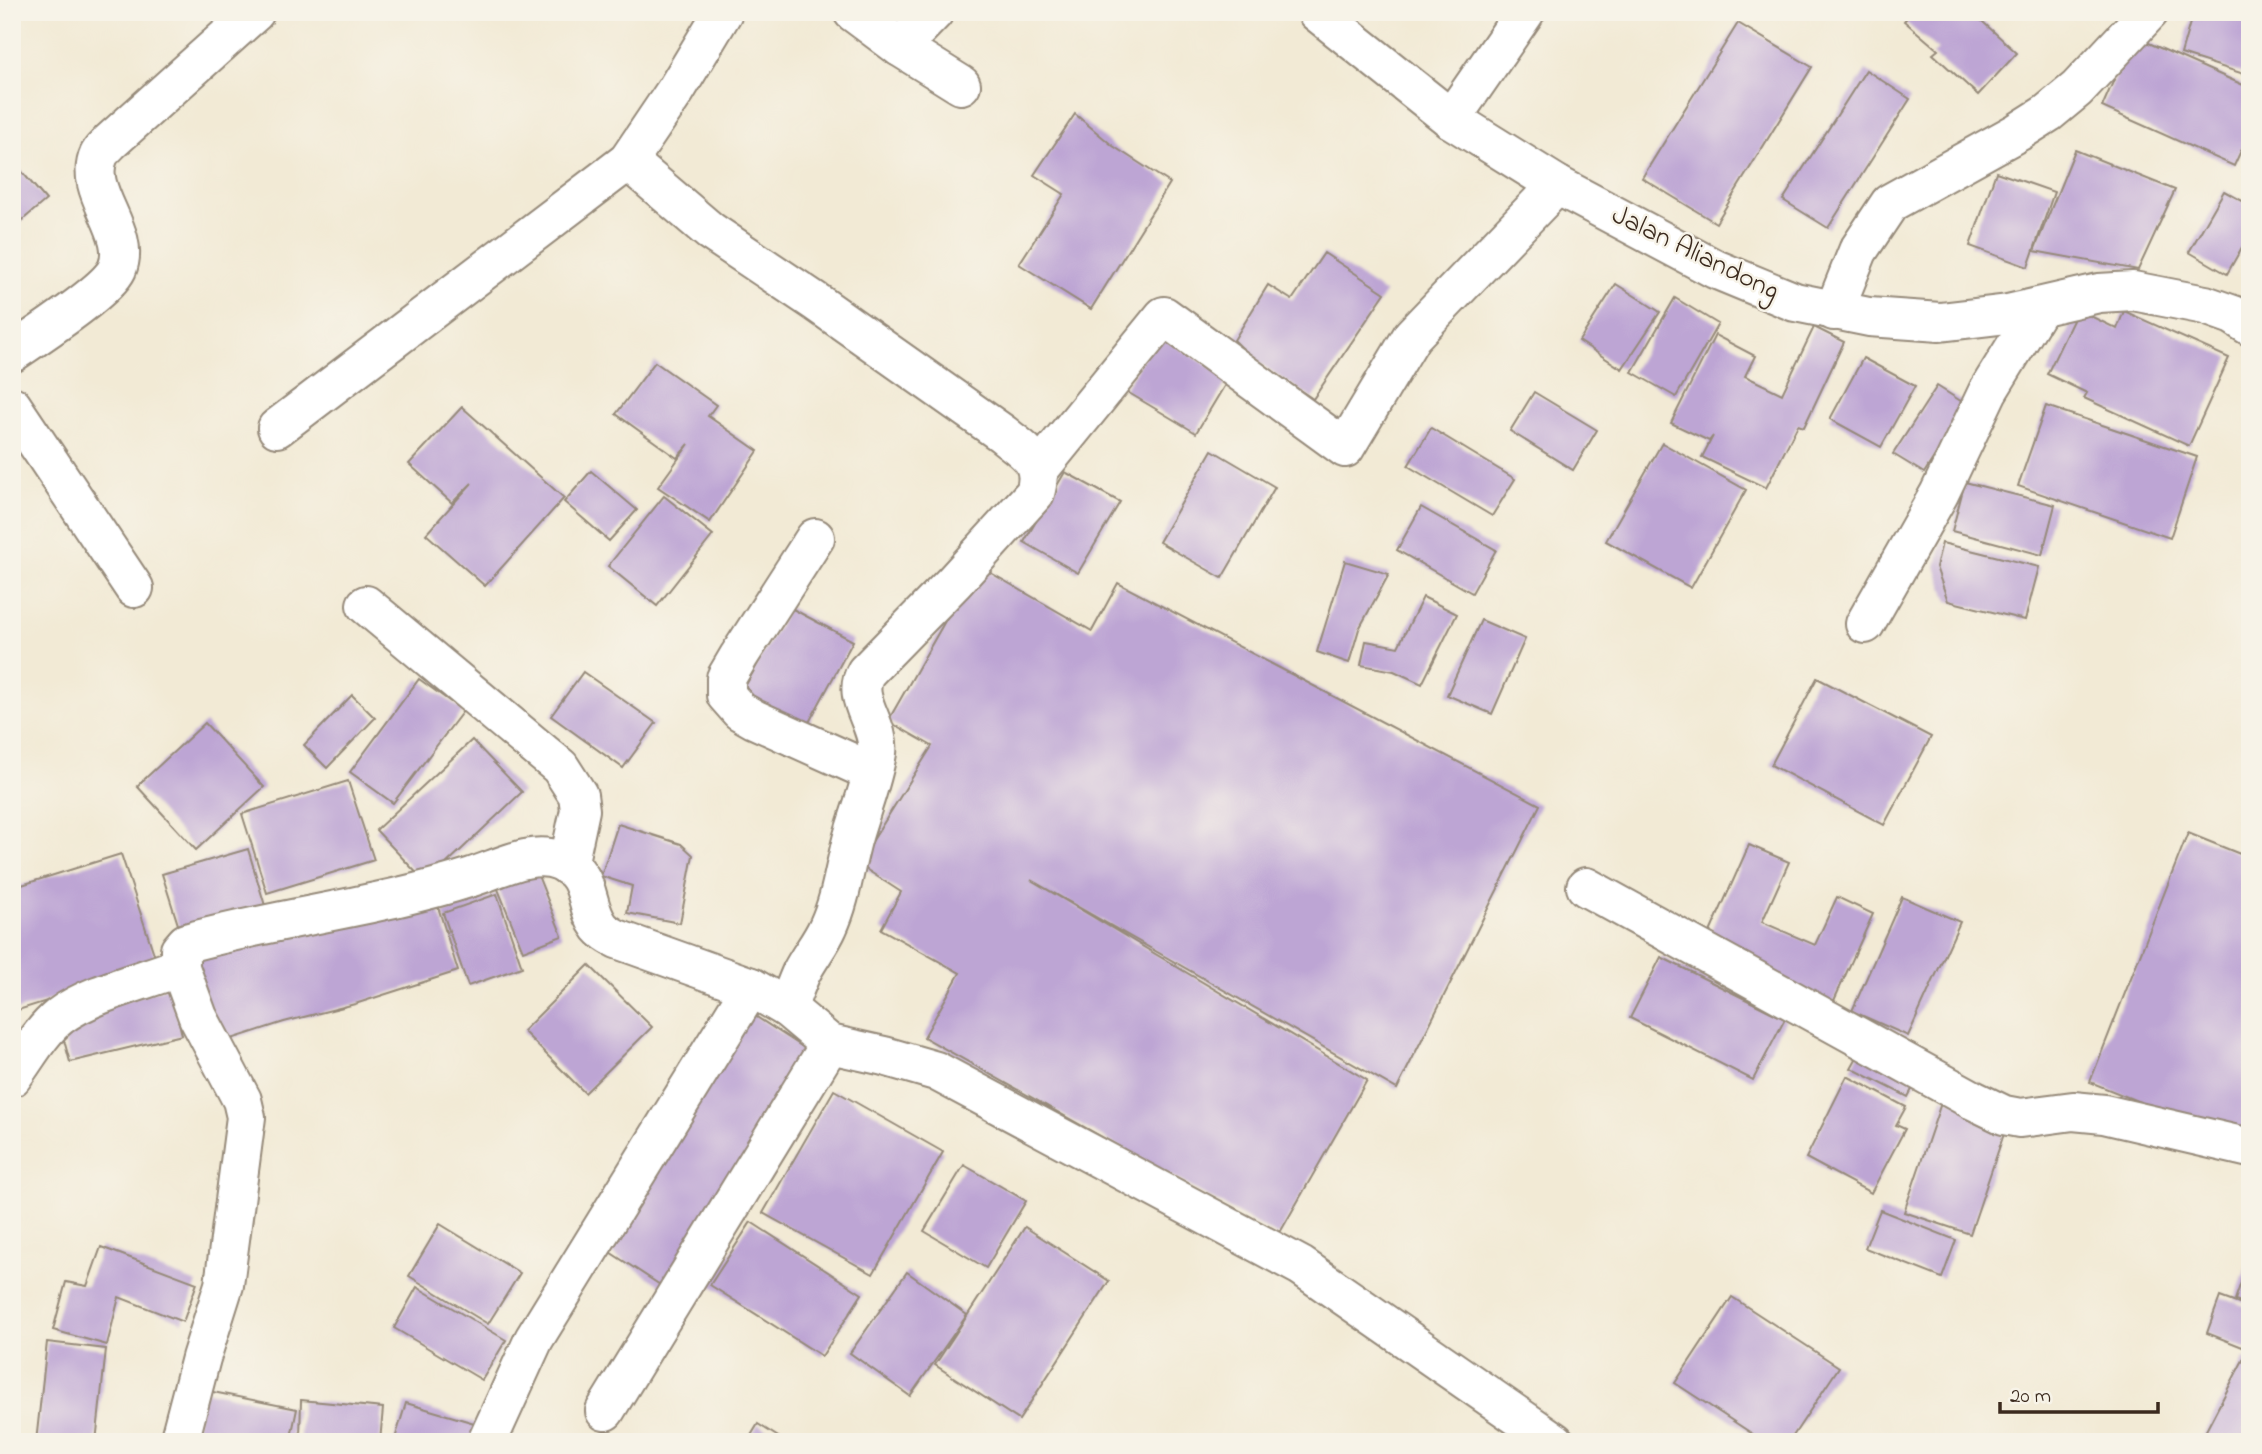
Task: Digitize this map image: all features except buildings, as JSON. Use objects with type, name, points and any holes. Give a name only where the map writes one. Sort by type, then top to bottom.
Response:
[{"type":"street","points":[[12,353],[100,289],[117,269],[120,246],[100,194],[97,168],[99,154],[256,12]]},
{"type":"street","points":[[277,428],[628,160],[676,90],[723,12]]},
{"type":"street","points":[[853,12],[900,47],[961,85]]},
{"type":"street","points":[[900,47],[934,12]]},
{"type":"street","name":"Jalan Aliandong","points":[[1317,12],[1451,119],[1557,185],[1715,269],[1795,302],[1869,317],[1940,322],[1976,320],[2099,293],[2133,291],[2205,305],[2250,326]]},
{"type":"street","points":[[1451,119],[1525,12]]},
{"type":"street","points":[[1834,311],[1858,251],[1890,203],[2048,113],[2077,89],[2148,12]]},
{"type":"street","points":[[628,160],[710,231],[1003,434],[1029,455],[1038,471],[1039,481],[1035,493],[954,582],[866,672],[861,681],[861,694],[872,721],[877,750],[851,843],[838,903],[828,929],[801,973],[787,1008]]},
{"type":"street","points":[[1038,471],[1164,316],[1345,448],[1412,336],[1557,185]]},
{"type":"street","points":[[1865,624],[1939,494],[1988,391],[2039,308]]},
{"type":"street","points":[[12,406],[134,588]]},
{"type":"street","points":[[815,538],[726,678],[726,695],[740,712],[872,772]]},
{"type":"street","points":[[366,605],[560,767],[578,795],[580,810],[568,866]]},
{"type":"street","points":[[179,1442],[201,1358],[225,1285],[246,1117],[242,1100],[198,1017],[179,965],[181,947],[194,941],[416,894],[515,862],[542,858],[560,861],[568,866],[586,886],[600,927],[608,934],[636,947],[751,986],[787,1008],[830,1045],[884,1056],[936,1071],[1301,1266],[1555,1442]]},
{"type":"street","points":[[1586,887],[2004,1115],[2020,1118],[2073,1111],[2104,1114],[2250,1148]]},
{"type":"street","points":[[12,1077],[47,1029],[68,1011],[179,965]]},
{"type":"street","points":[[487,1442],[534,1339],[751,986]]},
{"type":"street","points":[[605,1411],[830,1045]]}]
